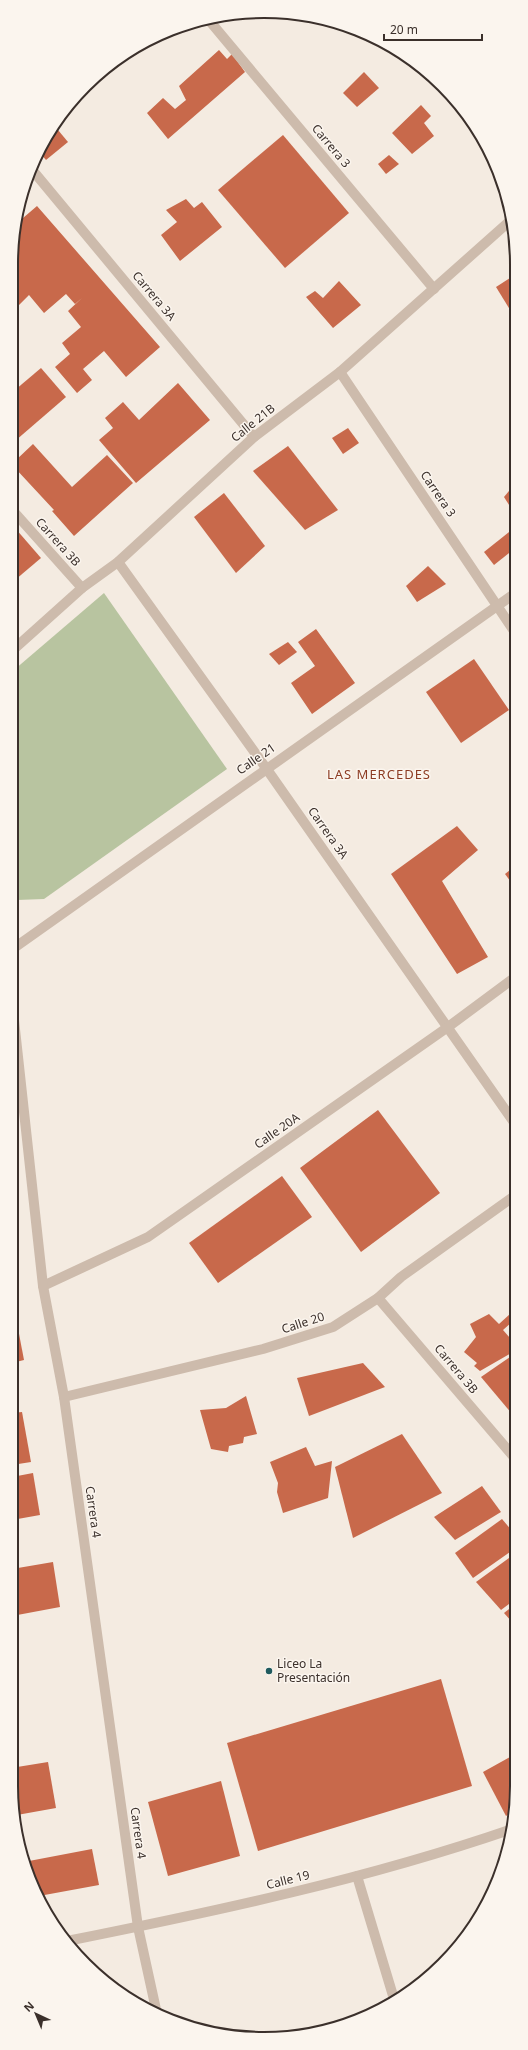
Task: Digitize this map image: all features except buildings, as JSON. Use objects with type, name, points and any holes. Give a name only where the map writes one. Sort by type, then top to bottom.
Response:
[{"type":"street","name":"Carrera 3","points":[[212,24],[434,289]]},
{"type":"street","name":"Carrera 3A","points":[[35,174],[254,436]]},
{"type":"street","name":"Calle 21B","points":[[18,645],[82,588],[118,562],[254,436],[340,372],[507,224]]},
{"type":"street","name":"Carrera 3","points":[[340,372],[510,625]]},
{"type":"street","name":"Carrera 3B","points":[[18,516],[82,588]]},
{"type":"street","name":"Carrera 3A","points":[[118,562],[266,768],[510,1117]]},
{"type":"street","name":"Calle 21","points":[[18,945],[266,768],[510,597]]},
{"type":"street","name":"Calle 20A","points":[[43,1286],[148,1237],[448,1027],[510,981]]},
{"type":"street","name":"Carrera 4","points":[[18,1057],[43,1286],[64,1397],[138,1927],[156,2007]]},
{"type":"street","name":"Calle 20","points":[[64,1397],[295,1340],[333,1327],[378,1298],[401,1277],[510,1199]]},
{"type":"street","name":"Carrera 3B","points":[[378,1298],[510,1452]]},
{"type":"street","name":"Calle 19","points":[[72,1940],[226,1909],[356,1876],[460,1847],[506,1831]]},
{"type":"street","points":[[356,1876],[393,1996]]},
{"type":"green space","points":[[104,593],[227,769],[44,899],[18,900],[18,667]]},
{"type":"place","name":"Liceo La Presentación","points":[[269,1671]]},
{"type":"district","name":"LAS MERCEDES","points":[[379,774]]}]
